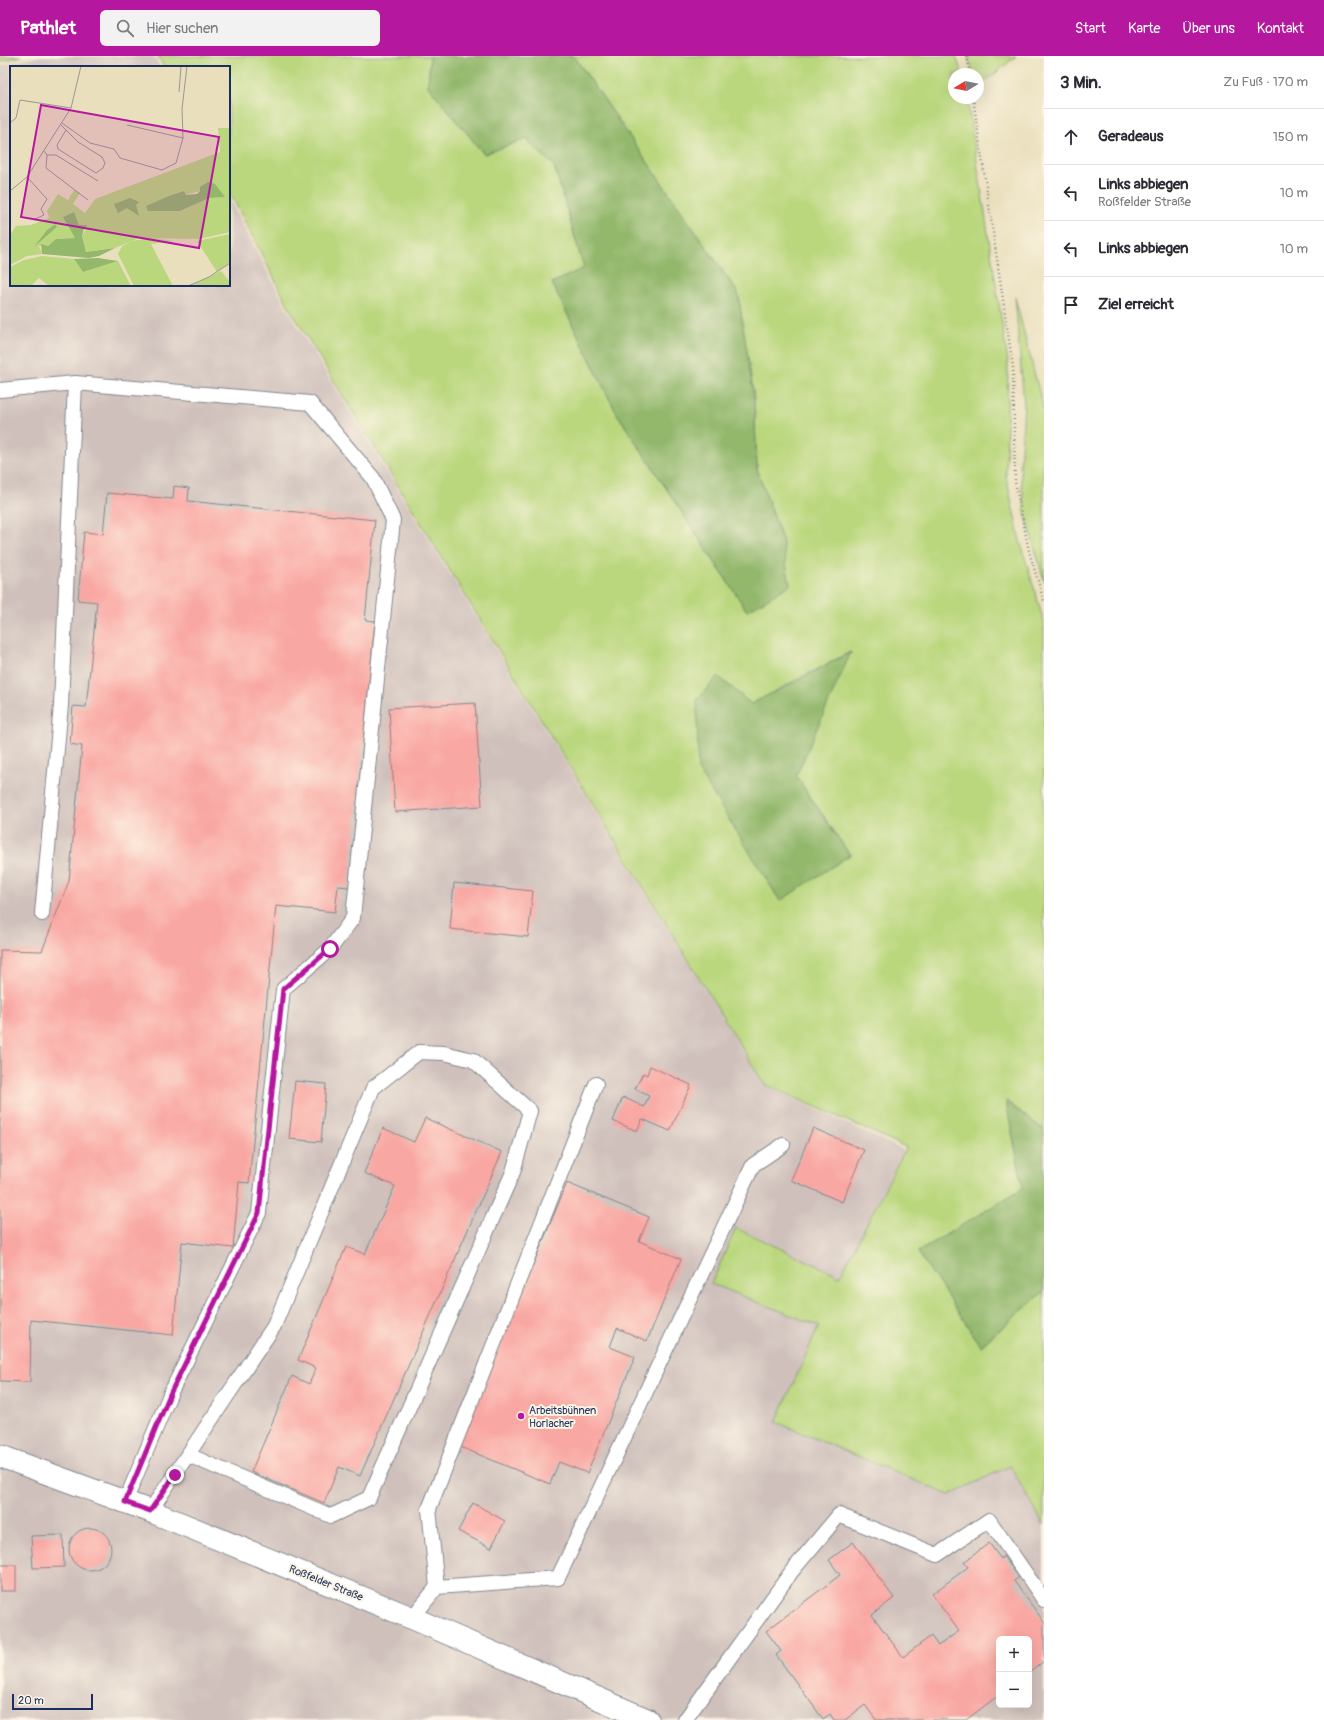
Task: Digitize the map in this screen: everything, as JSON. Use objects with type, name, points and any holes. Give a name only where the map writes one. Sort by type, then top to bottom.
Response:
[{"type":"street","name":"Roßfelder Straße","points":[[0,1456],[150,1511],[412,1618],[648,1720]]},
{"type":"lane","points":[[0,390],[75,383],[310,403],[373,478],[393,520],[353,918],[330,949],[283,989],[259,1213],[171,1392],[125,1502]]},
{"type":"lane","points":[[42,914],[61,705],[75,383]]},
{"type":"lane","points":[[150,1511],[274,1326],[373,1088],[419,1052],[444,1053],[474,1060],[530,1111],[513,1172],[369,1498],[331,1516],[188,1455]]},
{"type":"lane","points":[[412,1618],[437,1587],[429,1508],[596,1084]]},
{"type":"lane","points":[[437,1587],[558,1578],[753,1164],[783,1145]]},
{"type":"lane","points":[[685,1720],[792,1570],[839,1515],[937,1555],[989,1520],[1044,1600]]},
{"type":"path","points":[[967,56],[969,68]]},
{"type":"path","points":[[974,104],[1013,367],[1015,482],[1029,552],[1044,601]]},
{"type":"shaded area","points":[[41,56],[154,56],[159,66],[10,66],[10,286],[230,286],[230,201],[287,309],[763,1084],[903,1150],[840,1276],[737,1227],[819,1326],[776,1422],[949,1495],[1010,1466],[1044,1525],[1044,1720],[0,1720],[0,66]]},
{"type":"green space","points":[[0,56],[21,56],[0,62]]},
{"type":"green space","points":[[158,56],[430,56],[428,86],[484,154],[526,139],[554,166],[584,268],[552,283],[616,412],[747,611],[782,539],[757,469],[754,398],[738,293],[574,56],[956,56],[960,68],[948,68],[948,104],[968,104],[1008,362],[1006,477],[1020,541],[1044,622],[1044,1130],[1006,1101],[1023,1188],[918,1252],[981,1346],[1044,1291],[1044,1525],[1010,1466],[949,1495],[776,1422],[819,1326],[711,1284],[736,1228],[840,1276],[906,1147],[764,1084],[290,309],[230,193],[230,66],[163,66]],"holes":[[[850,652],[796,776],[850,855],[718,677],[751,704]]]},
{"type":"green space","points":[[430,56],[574,56],[738,293],[754,398],[757,469],[782,539],[790,585],[747,611],[616,412],[552,283],[584,268],[554,166],[526,139],[484,154],[428,86]]},
{"type":"green space","points":[[968,56],[1016,56],[984,83],[984,68],[971,68]]},
{"type":"green space","points":[[1015,297],[1044,411],[1044,581],[1025,513],[1020,467],[1024,405]]},
{"type":"green space","points":[[851,652],[796,776],[850,855],[780,901],[698,770],[697,700],[718,676],[751,704]]},
{"type":"green space","points":[[1006,1101],[1044,1130],[1044,1291],[981,1346],[918,1252],[1023,1188]]},
{"type":"building","points":[[174,486],[189,488],[188,501],[375,520],[365,620],[375,621],[349,887],[338,886],[335,912],[276,906],[249,1183],[239,1182],[233,1248],[182,1242],[173,1335],[31,1320],[30,1382],[0,1381],[0,950],[42,951],[69,881],[82,746],[70,744],[73,706],[86,707],[97,602],[78,600],[84,532],[103,534],[107,493],[173,499]]},
{"type":"building","points":[[475,703],[482,806],[395,812],[389,708]]},
{"type":"building","points":[[454,883],[533,891],[528,937],[450,929]]},
{"type":"building","points":[[650,1066],[691,1085],[670,1131],[642,1119],[637,1131],[613,1121],[623,1097],[644,1107],[649,1096],[635,1089],[643,1073],[647,1075]]},
{"type":"building","points":[[295,1081],[326,1084],[321,1142],[289,1139]]},
{"type":"building","points":[[425,1118],[502,1152],[360,1476],[339,1467],[324,1503],[251,1472],[292,1376],[309,1384],[316,1368],[298,1360],[346,1247],[365,1254],[395,1186],[364,1173],[383,1128],[414,1142]]},
{"type":"building","points":[[813,1128],[864,1150],[842,1202],[791,1180]]},
{"type":"building","points":[[567,1183],[649,1217],[639,1241],[681,1259],[647,1341],[617,1328],[610,1347],[635,1357],[587,1473],[559,1462],[550,1484],[458,1446]]},
{"type":"building","points":[[473,1503],[505,1521],[491,1548],[458,1531]]},
{"type":"building","points":[[90,1528],[105,1534],[111,1549],[105,1564],[90,1570],[75,1564],[69,1549],[75,1534]]},
{"type":"building","points":[[63,1535],[64,1567],[33,1568],[31,1536]]},
{"type":"building","points":[[853,1542],[894,1598],[872,1615],[903,1657],[931,1636],[938,1646],[959,1631],[932,1594],[968,1567],[964,1562],[989,1543],[1001,1559],[1003,1556],[1019,1577],[1014,1581],[1044,1622],[1044,1661],[1032,1671],[1032,1636],[996,1636],[996,1697],[966,1720],[876,1720],[865,1705],[845,1720],[834,1720],[830,1714],[823,1719],[776,1655],[781,1651],[766,1631],[840,1575],[829,1560]]},
{"type":"building","points":[[0,1565],[16,1565],[16,1591],[0,1591]]},
{"type":"place","name":"Arbeitsbühnen Horlacher","points":[[521,1416]]},
{"type":"route","points":[[175,1475],[150,1511],[125,1502],[171,1392],[259,1213],[283,989],[330,949]]}]
